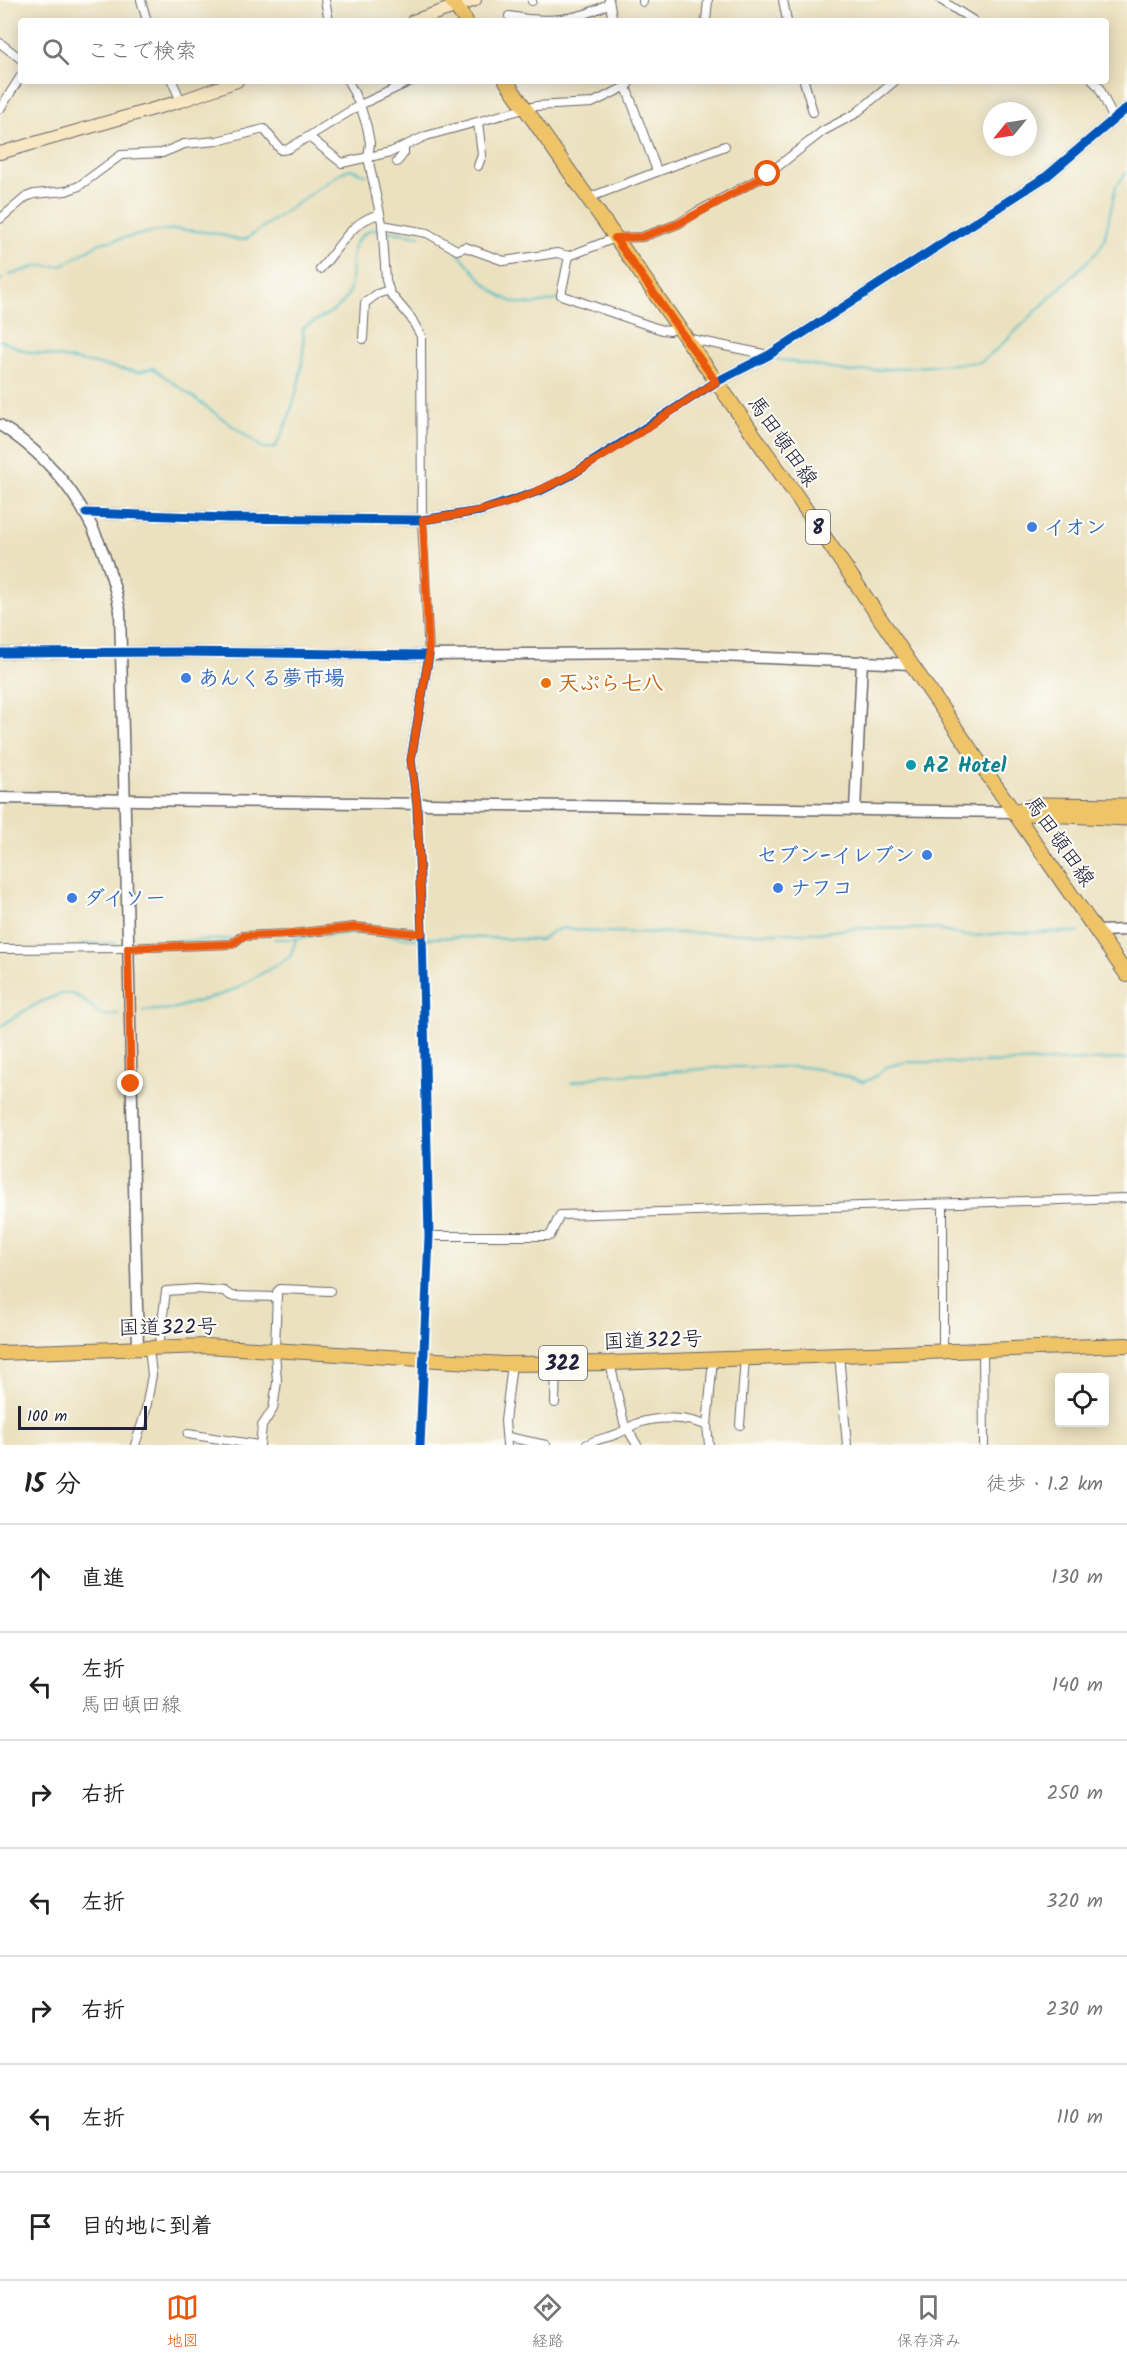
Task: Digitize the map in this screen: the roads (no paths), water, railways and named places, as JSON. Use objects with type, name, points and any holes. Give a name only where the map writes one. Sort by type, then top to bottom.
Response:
[{"type":"highway","points":[[1015,812],[1039,805],[1127,807]]},
{"type":"highway","points":[[1015,812],[1043,816],[1127,818]]},
{"type":"main road","points":[[420,18],[454,4],[475,0]]},
{"type":"main road","points":[[454,4],[464,18]]},
{"type":"main road","points":[[0,152],[181,100],[228,84]]},
{"type":"main road","name":"馬田頓田線","points":[[508,84],[1127,975]]},
{"type":"main road","name":"国道322号","points":[[0,1353],[206,1346],[512,1364],[610,1363],[1127,1345]]},
{"type":"street","points":[[141,0],[146,18]]},
{"type":"street","points":[[325,0],[328,18]]},
{"type":"street","points":[[706,18],[708,0]]},
{"type":"street","points":[[783,0],[787,18]]},
{"type":"street","points":[[941,0],[969,18]]},
{"type":"street","points":[[554,18],[592,11],[609,1],[612,18]]},
{"type":"street","points":[[509,16],[518,18]]},
{"type":"street","points":[[0,43],[18,57]]},
{"type":"street","points":[[0,109],[18,81]]},
{"type":"street","points":[[173,84],[181,100]]},
{"type":"street","points":[[350,84],[360,105],[370,143],[368,158],[380,214],[386,280],[389,290],[411,318],[420,336],[423,520],[429,655],[411,760],[417,805],[422,937],[429,1236],[420,1445]]},
{"type":"street","points":[[0,219],[26,197],[66,191],[79,186],[107,164],[127,153],[162,153],[184,144],[217,141],[264,129],[281,150],[309,137],[360,105],[405,84]]},
{"type":"street","points":[[309,137],[342,163],[391,152],[426,136],[535,106],[592,103],[628,84],[657,171]]},
{"type":"street","points":[[805,84],[813,112]]},
{"type":"street","points":[[382,228],[427,233],[457,250],[465,247],[504,261],[557,253],[569,256],[615,238],[642,237],[678,224],[768,174],[823,131],[855,114],[891,84]]},
{"type":"street","points":[[1096,84],[1114,120]]},
{"type":"street","points":[[86,513],[227,518],[423,520],[480,511],[542,490],[570,476],[716,382],[769,356],[1047,176],[1127,108]]},
{"type":"street","points":[[478,122],[482,155],[478,166]]},
{"type":"street","points":[[397,162],[404,153],[404,146]]},
{"type":"street","points":[[588,198],[725,146]]},
{"type":"street","points":[[320,268],[342,239],[356,226],[367,217],[380,214]]},
{"type":"street","points":[[569,256],[561,295],[662,330],[672,330],[769,356]]},
{"type":"street","points":[[363,339],[365,303],[377,294],[389,290]]},
{"type":"street","points":[[0,425],[41,456],[60,476],[86,513],[98,537],[113,578],[120,610],[128,948],[152,1375],[145,1414],[135,1445]]},
{"type":"street","points":[[0,653],[429,655],[648,653],[911,664]]},
{"type":"street","points":[[855,810],[862,661]]},
{"type":"street","points":[[0,798],[1015,812]]},
{"type":"street","points":[[0,948],[128,948],[232,944],[243,936],[291,934],[355,927],[411,933],[422,937]]},
{"type":"street","points":[[1098,931],[1127,930]]},
{"type":"street","points":[[429,1236],[550,1236],[560,1215],[1127,1198]]},
{"type":"street","points":[[943,1204],[943,1351]]},
{"type":"street","points":[[149,1348],[166,1291],[196,1289],[224,1291],[231,1296],[277,1297]]},
{"type":"street","points":[[188,1434],[259,1445],[262,1426],[273,1409],[277,1382],[275,1350],[277,1297],[280,1289],[330,1291]]},
{"type":"street","points":[[1127,1339],[1127,1345]]},
{"type":"street","points":[[983,1350],[984,1445]]},
{"type":"street","points":[[839,1354],[847,1445]]},
{"type":"street","points":[[740,1425],[745,1358]]},
{"type":"street","points":[[709,1445],[707,1426],[713,1359]]},
{"type":"street","points":[[555,1403],[556,1363]]},
{"type":"street","points":[[610,1363],[624,1423],[637,1445]]},
{"type":"street","points":[[512,1364],[504,1421],[507,1441],[546,1445]]},
{"type":"street","points":[[586,1445],[638,1423],[655,1420],[689,1420],[707,1426]]},
{"type":"waterway","points":[[10,275],[38,266],[61,266],[100,243],[152,232],[176,229],[215,233],[239,240],[246,239],[342,172],[351,169],[366,175]]},
{"type":"waterway","points":[[776,359],[851,372],[981,362],[1097,252],[1104,241],[1116,186],[1127,172]]},
{"type":"waterway","points":[[0,340],[25,351],[138,372],[153,368],[263,448],[275,448],[293,406],[297,390],[302,358],[303,328],[340,306],[348,295],[351,286],[353,250],[357,242],[373,229],[420,236]]},
{"type":"waterway","points":[[458,253],[487,285],[504,298],[529,304],[561,299]]},
{"type":"waterway","points":[[321,935],[368,933],[415,939],[459,937],[541,940],[553,931],[563,928],[601,932],[707,933],[817,933],[857,928],[936,929],[974,936],[1005,933],[1079,932]]},
{"type":"waterway","points":[[143,1011],[172,1009],[237,988],[290,957],[296,939],[312,936]]},
{"type":"waterway","points":[[141,943],[230,939]]},
{"type":"waterway","points":[[274,939],[295,939]]},
{"type":"waterway","points":[[80,944],[116,943]]},
{"type":"waterway","points":[[0,1027],[35,1005],[65,994],[72,994],[80,998],[102,1016],[118,1014]]},
{"type":"waterway","points":[[571,1083],[604,1075],[724,1067],[804,1067],[824,1070],[863,1082],[873,1078],[886,1067],[906,1062],[977,1063],[1127,1059]]},
{"type":"place","name":"イオン","points":[[1032,527]]},
{"type":"place","name":"あんくる夢市場","points":[[186,678]]},
{"type":"place","name":"天ぷら七八","points":[[546,683]]},
{"type":"place","name":"AZ Hotel","points":[[911,765]]},
{"type":"place","name":"セブン-イレブン","points":[[927,855]]},
{"type":"place","name":"ナフコ","points":[[778,888]]},
{"type":"place","name":"ダイソー","points":[[72,898]]}]
